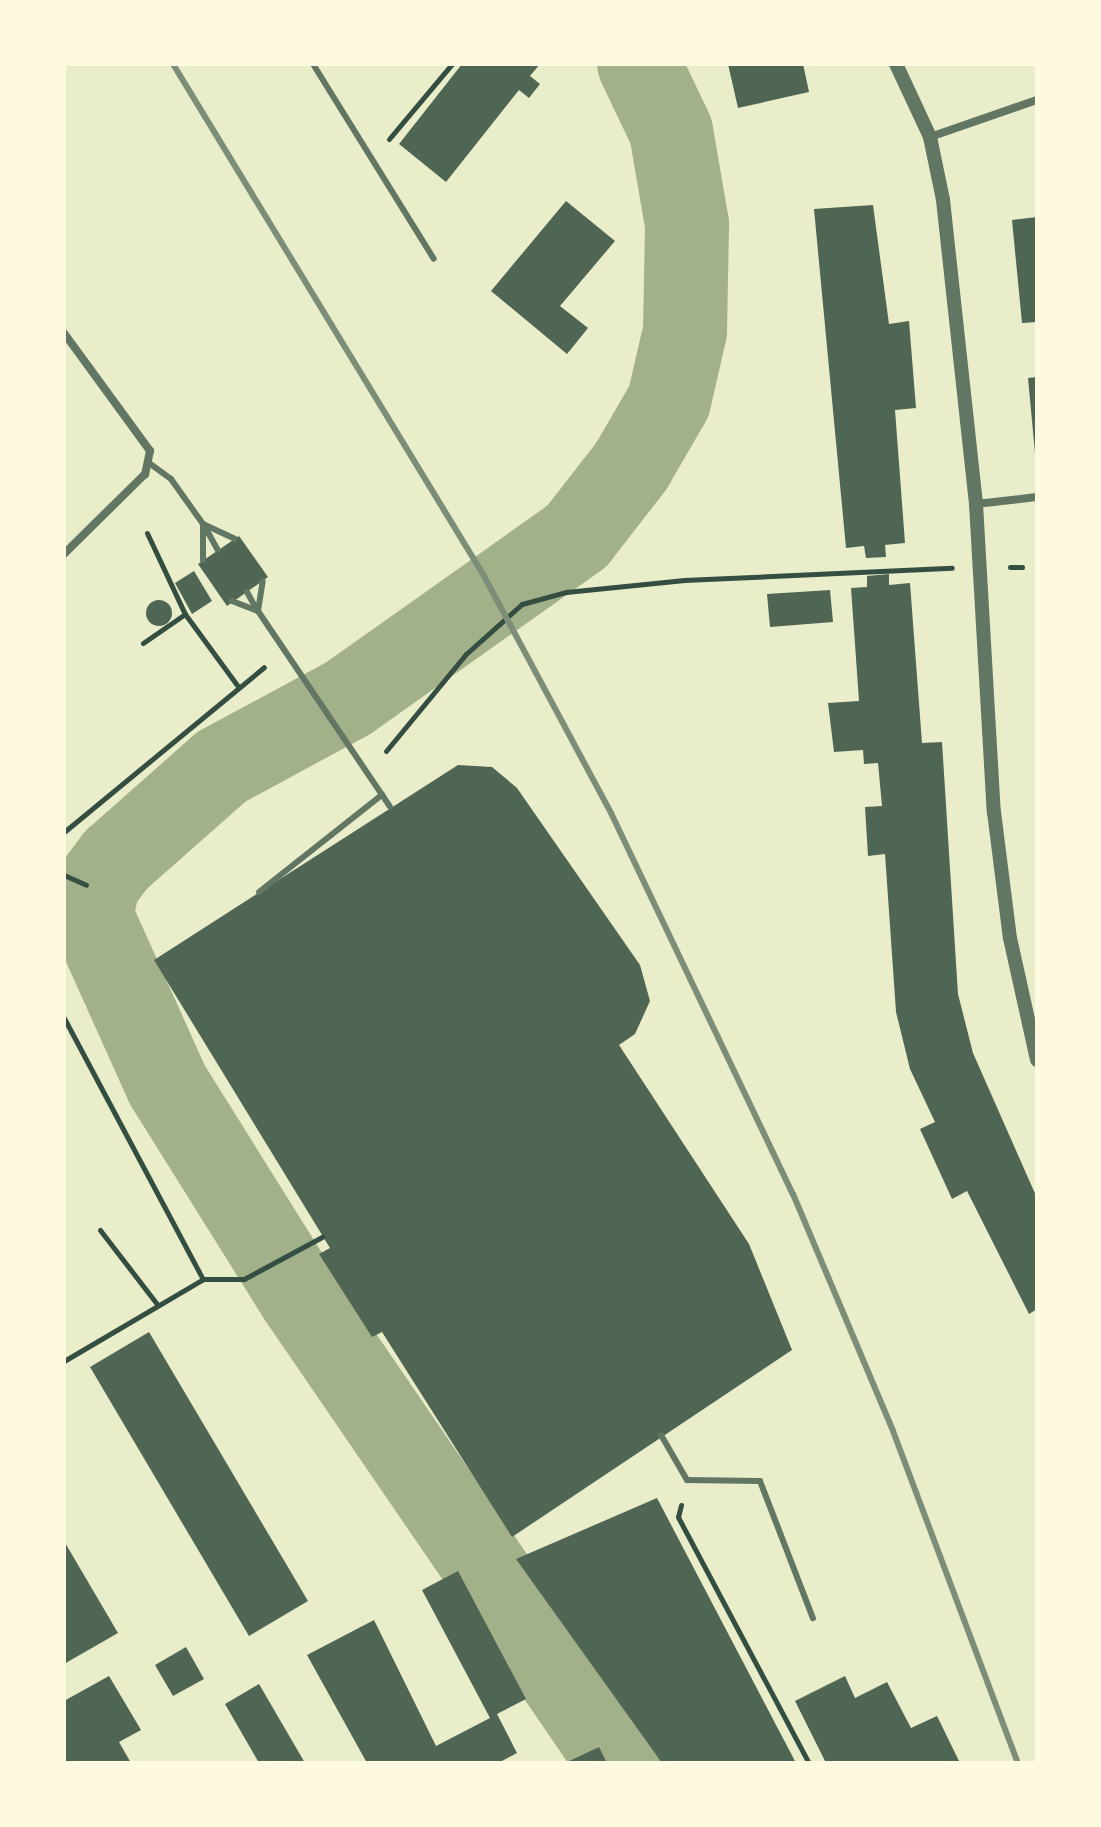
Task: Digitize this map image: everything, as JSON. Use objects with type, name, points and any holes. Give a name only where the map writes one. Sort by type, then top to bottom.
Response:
[{"type":"street","points":[[896,64],[930,137],[962,337],[981,567],[994,812],[1010,938],[1037,1060]]},
{"type":"street","points":[[930,137],[1037,100]]},
{"type":"street","points":[[64,333],[144,437],[149,463],[64,554]]},
{"type":"street","points":[[976,504],[1037,497]]},
{"type":"lane","points":[[313,64],[434,259]]},
{"type":"lane","points":[[149,463],[171,479],[218,550]]},
{"type":"lane","points":[[203,524],[235,539]]},
{"type":"lane","points":[[203,524],[203,560]]},
{"type":"lane","points":[[258,611],[263,581]]},
{"type":"lane","points":[[247,592],[356,750],[390,807]]},
{"type":"lane","points":[[232,601],[258,611]]},
{"type":"lane","points":[[259,892],[382,795]]},
{"type":"lane","points":[[661,1435],[687,1480],[760,1481],[813,1618]]},
{"type":"path","points":[[367,151],[396,136],[452,64]]},
{"type":"path","points":[[147,533],[185,614],[237,685]]},
{"type":"path","points":[[367,767],[416,723],[466,654],[522,604],[566,592],[684,580],[981,567]]},
{"type":"path","points":[[143,643],[185,614]]},
{"type":"path","points":[[64,832],[237,685],[267,665]]},
{"type":"path","points":[[64,875],[86,885]]},
{"type":"path","points":[[64,1018],[203,1279]]},
{"type":"path","points":[[100,1230],[157,1304]]},
{"type":"path","points":[[64,1361],[203,1279],[244,1279],[322,1237]]},
{"type":"path","points":[[687,1480],[678,1517],[809,1763]]},
{"type":"building","points":[[462,64],[540,64],[530,76],[540,84],[529,98],[519,90],[446,182],[399,144]]},
{"type":"building","points":[[728,64],[803,64],[809,92],[738,108]]},
{"type":"building","points":[[566,201],[615,241],[560,306],[588,328],[567,354],[491,291]]},
{"type":"building","points":[[873,205],[889,324],[909,321],[916,408],[895,410],[905,543],[885,545],[886,557],[866,558],[864,546],[846,548],[814,209]]},
{"type":"building","points":[[1037,217],[1037,322],[1022,323],[1012,220]]},
{"type":"building","points":[[1037,377],[1037,453],[1035,453],[1028,378]]},
{"type":"building","points":[[239,536],[268,577],[227,606],[198,564]]},
{"type":"building","points":[[194,571],[212,601],[192,614],[175,583]]},
{"type":"building","points":[[889,574],[889,585],[910,583],[922,743],[942,742],[958,994],[973,1053],[1037,1198],[1037,1309],[1029,1314],[967,1191],[952,1199],[920,1129],[935,1122],[910,1069],[896,1012],[885,854],[868,856],[865,807],[882,806],[878,763],[864,764],[863,750],[834,752],[828,703],[859,701],[851,588],[867,587],[867,576]]},
{"type":"building","points":[[830,590],[833,622],[770,627],[767,594]]},
{"type":"building","points":[[159,600],[168,604],[172,613],[168,622],[159,626],[150,622],[146,613],[150,604]]},
{"type":"building","points":[[458,765],[492,767],[517,788],[640,965],[650,1001],[635,1034],[619,1045],[749,1244],[792,1350],[512,1537],[382,1332],[372,1337],[319,1254],[330,1248],[154,960]]},
{"type":"building","points":[[149,1332],[308,1601],[249,1636],[90,1367]]},
{"type":"building","points":[[657,1498],[796,1763],[662,1763],[516,1559]]},
{"type":"building","points":[[64,1541],[118,1633],[64,1664]]},
{"type":"building","points":[[458,1571],[526,1699],[497,1714],[517,1753],[498,1763],[367,1763],[307,1655],[374,1620],[436,1746],[490,1718],[422,1590]]},
{"type":"building","points":[[186,1647],[204,1679],[173,1696],[155,1665]]},
{"type":"building","points":[[109,1676],[141,1730],[119,1742],[131,1763],[64,1763],[64,1701]]},
{"type":"building","points":[[845,1676],[855,1698],[887,1682],[911,1728],[937,1716],[960,1763],[826,1763],[795,1701]]},
{"type":"building","points":[[259,1684],[305,1763],[259,1763],[225,1704]]},
{"type":"building","points":[[599,1747],[607,1763],[565,1763]]},
{"type":"waterway","points":[[619,1763],[300,1297],[167,1084],[91,915],[98,884],[116,860],[221,767],[347,699],[577,536],[632,465],[669,401],[685,331],[687,224],[671,131],[639,64]]},
{"type":"railway","points":[[173,64],[484,576],[611,813],[793,1194],[893,1431],[1018,1763]]}]
